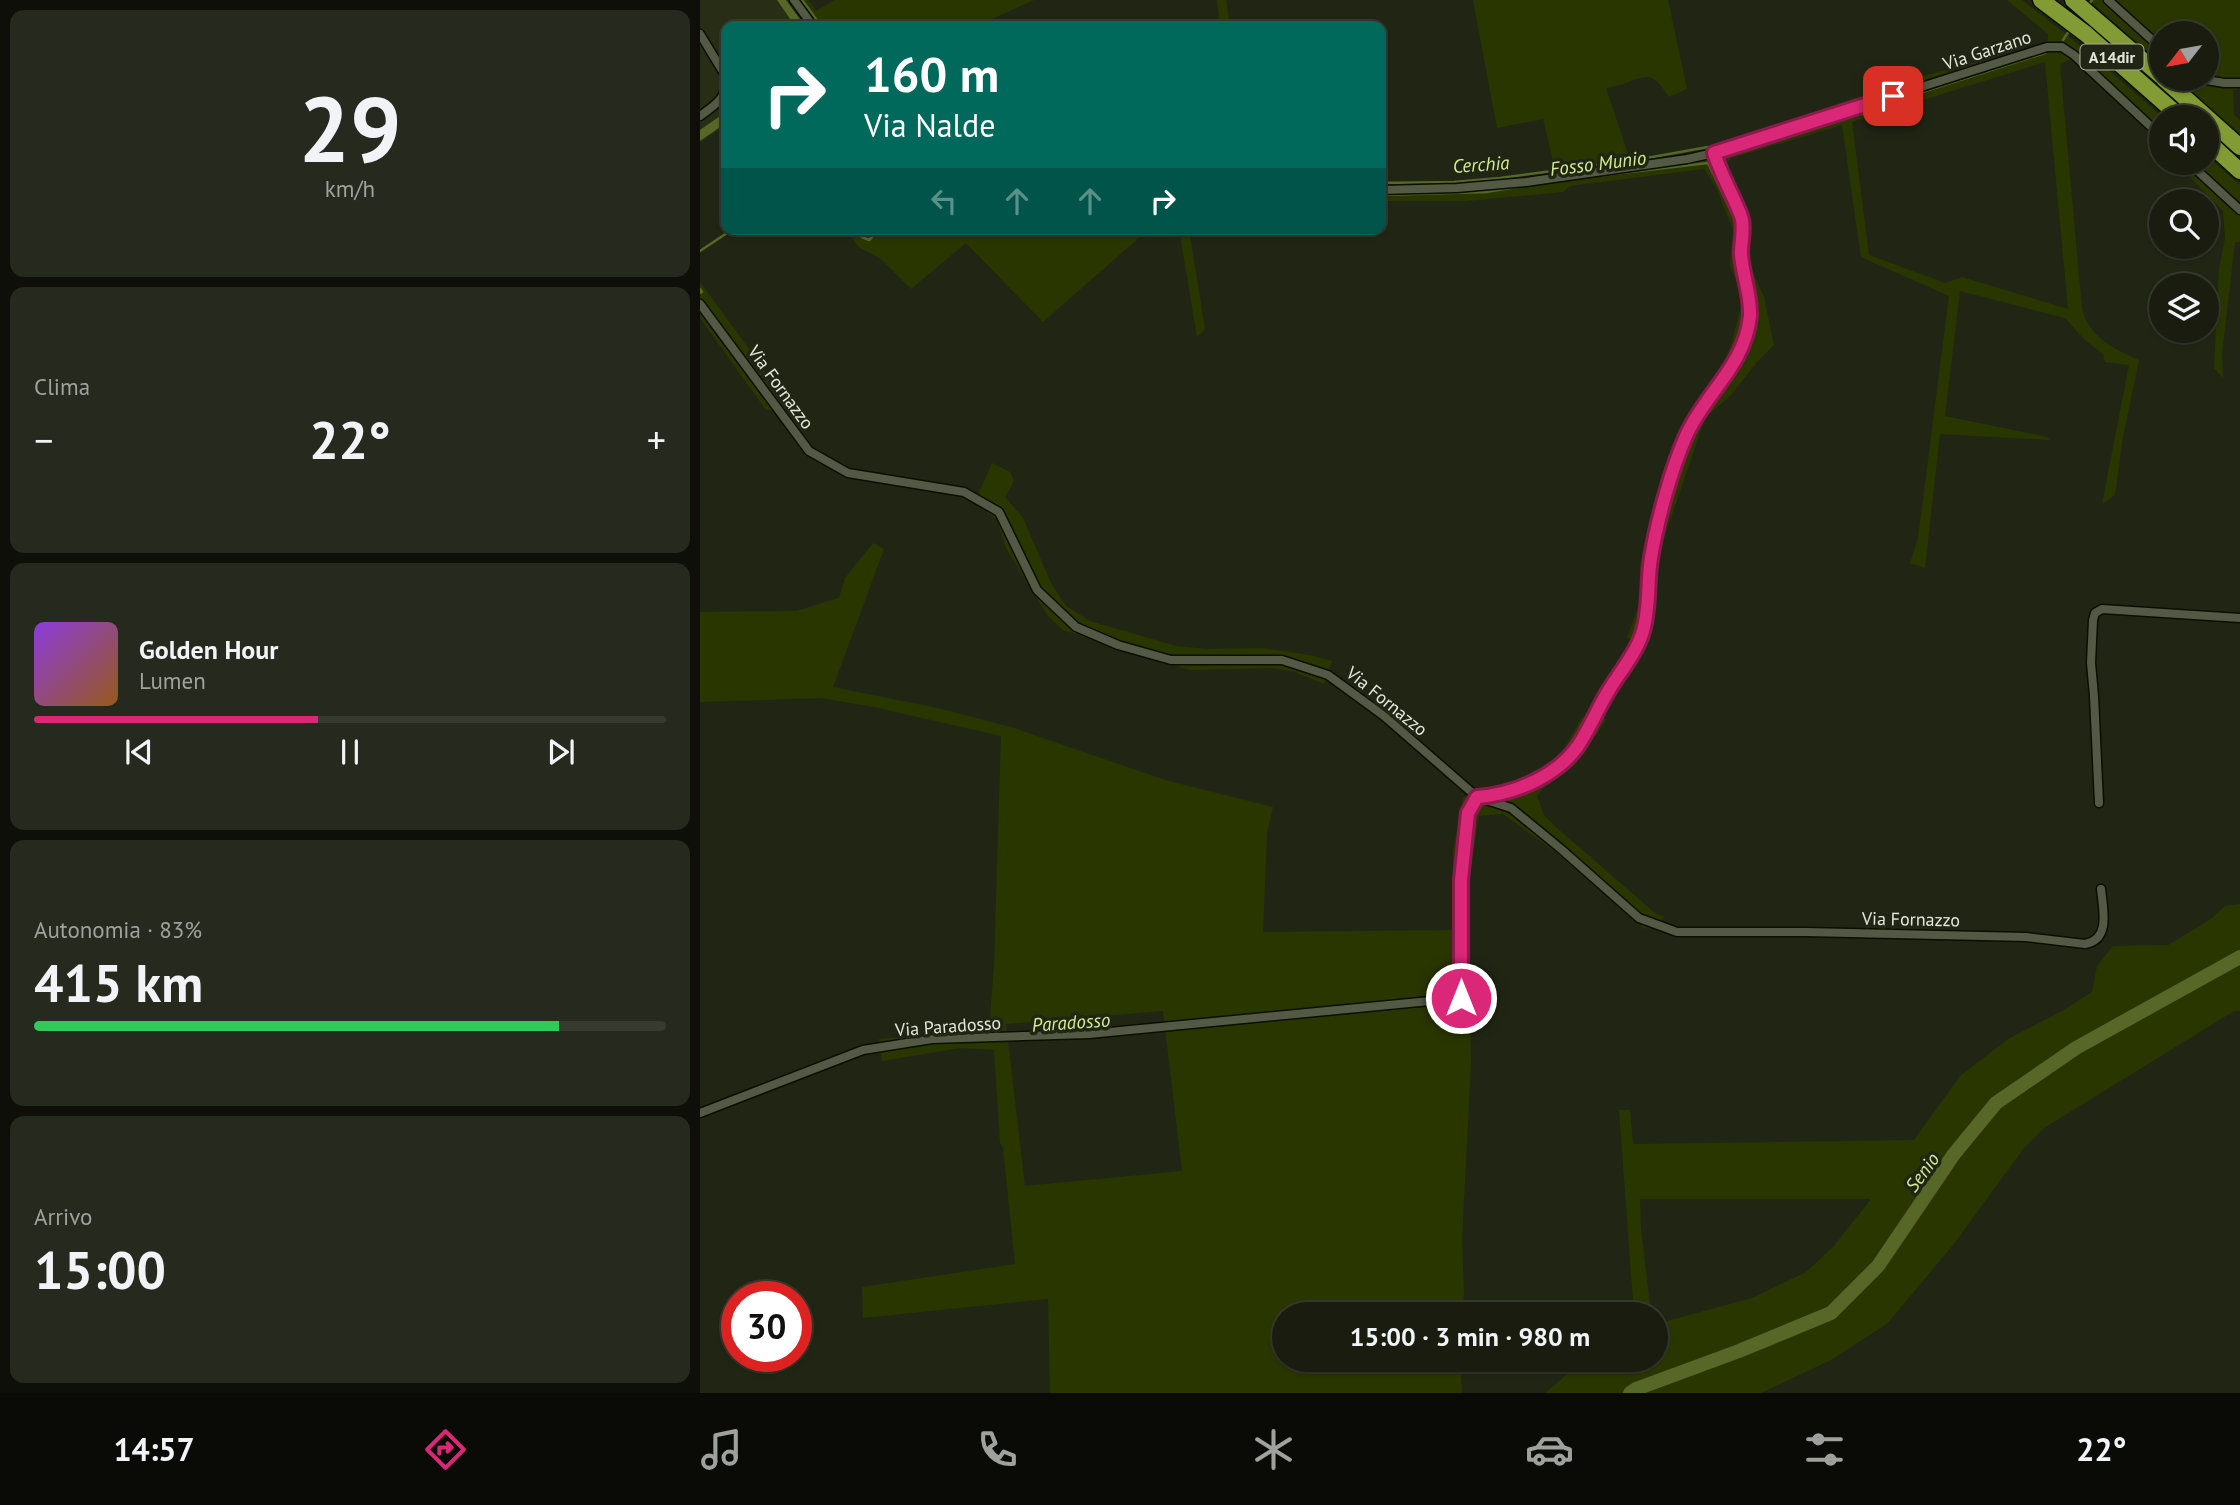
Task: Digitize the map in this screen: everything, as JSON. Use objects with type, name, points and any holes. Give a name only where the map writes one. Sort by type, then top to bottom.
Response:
[{"type":"highway","name":"A14dir","points":[[2041,0],[2087,34],[2167,105]]},
{"type":"highway","name":"A14dir","points":[[2073,0],[2149,66]]},
{"type":"highway","name":"A14dir","points":[[2178,91],[2240,146]]},
{"type":"highway","points":[[2219,152],[2240,171]]},
{"type":"street","points":[[794,0],[809,21]]},
{"type":"street","points":[[2108,0],[2149,37]]},
{"type":"street","points":[[700,34],[721,68]]},
{"type":"street","name":"Via Garzano","points":[[1386,190],[1457,188],[1526,181],[1687,159],[1714,153],[2047,47],[2062,47],[2074,55],[2149,125]]},
{"type":"street","points":[[2219,82],[2240,83]]},
{"type":"street","points":[[700,116],[721,100]]},
{"type":"street","points":[[1477,797],[1494,795],[1538,780],[1568,757],[1585,735],[1600,705],[1642,637],[1655,538],[1676,461],[1697,416],[1735,362],[1748,326],[1750,304],[1741,256],[1741,218],[1721,177],[1714,153]]},
{"type":"street","points":[[2202,175],[2240,210]]},
{"type":"street","name":"Via Fornazzo","points":[[700,304],[809,451],[848,473],[964,492],[999,512],[1037,590],[1076,628],[1118,646],[1171,660],[1282,660],[1328,675],[1384,716],[1477,797],[1511,808],[1639,918],[1677,932],[2026,937],[2085,944],[2100,939],[2103,931],[2101,890]]},
{"type":"street","points":[[2099,803],[2091,663],[2095,613],[2102,609],[2240,618]]},
{"type":"street","name":"Via Paradosso","points":[[700,1113],[863,1050],[932,1039],[1088,1034],[1461,998],[1461,880],[1468,813],[1477,797]]},
{"type":"shaded area","points":[[700,0],[788,0],[803,21],[721,21],[721,128],[700,143]]},
{"type":"shaded area","points":[[777,0],[786,0],[801,21],[792,21]]},
{"type":"shaded area","points":[[788,0],[808,0],[816,11],[835,0],[1034,0],[987,21],[803,21]]},
{"type":"shaded area","points":[[1217,0],[1226,0],[1229,21],[1219,21]]},
{"type":"shaded area","points":[[1473,0],[1668,0],[1687,89],[1669,97],[1656,81],[1648,77],[1606,88],[1631,163],[1690,154],[1911,79],[2042,45],[2048,41],[2048,34],[2007,0],[2022,0],[2087,51],[2149,106],[2149,133],[2074,57],[2060,65],[2082,309],[2085,319],[2097,335],[2139,360],[2123,437],[2115,495],[2102,504],[2129,365],[2105,362],[2103,354],[2085,340],[2065,318],[1960,291],[1945,416],[2047,437],[2050,440],[1940,434],[1925,568],[1910,563],[1918,538],[1949,296],[1861,257],[1842,125],[1732,158],[1725,164],[1744,210],[1749,242],[1748,262],[1764,297],[1774,345],[1731,395],[1705,418],[1658,556],[1656,604],[1652,614],[1650,641],[1627,638],[1640,601],[1640,566],[1664,468],[1698,400],[1720,371],[1731,345],[1743,298],[1730,265],[1733,230],[1716,187],[1704,169],[1570,186],[1563,192],[1467,201],[1386,201],[1386,181],[1481,182],[1556,173],[1543,119],[1497,128]],"holes":[[[2045,62],[2068,309],[1962,277],[1945,283],[1869,255],[1852,122]]]},
{"type":"shaded area","points":[[2089,0],[2240,0],[2240,89],[2233,90],[2234,115],[2240,120],[2240,138],[2219,119],[2219,105],[2203,105],[2187,91],[2219,91],[2219,21],[2149,21],[2149,56]]},
{"type":"shaded area","points":[[721,115],[721,126],[700,141],[700,130]]},
{"type":"shaded area","points":[[2219,167],[2240,185],[2240,242],[2235,242],[2222,354],[2223,378],[2214,368],[2215,343],[2219,343],[2219,269],[2225,238],[2223,211],[2219,207],[2219,189],[2201,189],[2188,175],[2219,175]]},
{"type":"shaded area","points":[[849,235],[1142,235],[1043,322],[966,243],[911,289],[881,259],[860,248]]},
{"type":"shaded area","points":[[1180,235],[1190,235],[1205,329],[1197,337]]},
{"type":"shaded area","points":[[700,282],[794,410],[766,410],[700,318]]},
{"type":"shaded area","points":[[992,463],[1010,472],[1014,481],[1005,497],[1023,518],[1051,583],[1066,606],[1090,621],[1176,646],[1208,649],[1261,648],[1332,661],[1324,684],[1295,672],[1273,668],[1190,670],[1063,630],[1048,616],[1006,548],[997,520],[975,502]]},
{"type":"shaded area","points":[[873,543],[884,549],[833,687],[942,709],[1014,728],[1165,780],[1273,807],[1267,833],[1263,932],[1452,930],[1453,851],[1463,797],[1504,798],[1559,758],[1582,717],[1607,719],[1575,765],[1537,796],[1544,815],[1557,828],[1655,913],[1665,917],[1645,929],[1555,852],[1503,814],[1479,816],[1469,880],[1471,1064],[1462,1239],[1463,1302],[1272,1302],[1272,1372],[1461,1372],[1462,1393],[1050,1393],[1048,1299],[863,1318],[862,1287],[1015,1264],[1003,1148],[1000,1143],[994,1050],[960,1048],[882,1061],[879,1039],[989,1029],[994,967],[1001,736],[874,707],[821,698],[700,702],[700,612],[796,611],[839,598],[845,578]],"holes":[[[1163,1011],[1182,1171],[1025,1186],[1006,1024]]]},
{"type":"shaded area","points":[[2240,904],[2240,1011],[2234,1011],[2044,1128],[2024,1148],[1953,1245],[1887,1324],[1829,1361],[1761,1393],[1545,1393],[1570,1372],[1668,1372],[1668,1321],[1752,1298],[1806,1272],[1833,1247],[1871,1199],[1640,1199],[1650,1302],[1633,1302],[1619,1110],[1630,1110],[1633,1144],[1914,1140],[1960,1076],[2008,1039],[2092,992],[2097,966],[2113,946],[2168,945],[2211,919],[2225,906]]},
{"type":"waterway","name":"Cerchia","points":[[802,0],[817,21]]},
{"type":"waterway","points":[[2063,40],[2069,31]]},
{"type":"waterway","points":[[1722,156],[2045,53]]},
{"type":"waterway","name":"Cerchia","points":[[1386,183],[1500,178],[1630,161],[1708,147]]},
{"type":"waterway","name":"Fosso Munio","points":[[1578,178],[1708,163],[1737,223],[1737,253]]},
{"type":"waterway","name":"Fosso Munio","points":[[1386,195],[1486,192],[1523,186]]},
{"type":"waterway","name":"Fosso Munio","points":[[700,251],[724,235]]},
{"type":"waterway","name":"Fosso Munio","points":[[861,235],[869,240],[874,235]]},
{"type":"waterway","name":"Fosso Munio","points":[[700,289],[700,293]]},
{"type":"waterway","name":"Senio","points":[[1630,1393],[1831,1313],[1878,1266],[1954,1154],[1996,1103],[2076,1048],[2240,957]]},
{"type":"route","points":[[1461,998],[1461,880],[1468,813],[1477,797],[1494,795],[1538,780],[1568,757],[1585,735],[1600,705],[1642,637],[1655,538],[1686,435],[1725,379],[1744,341],[1750,304],[1741,256],[1741,218],[1721,177],[1714,153],[1893,96]]},
{"type":"water label","name":"Paradosso","points":[[1071,1022]]}]
